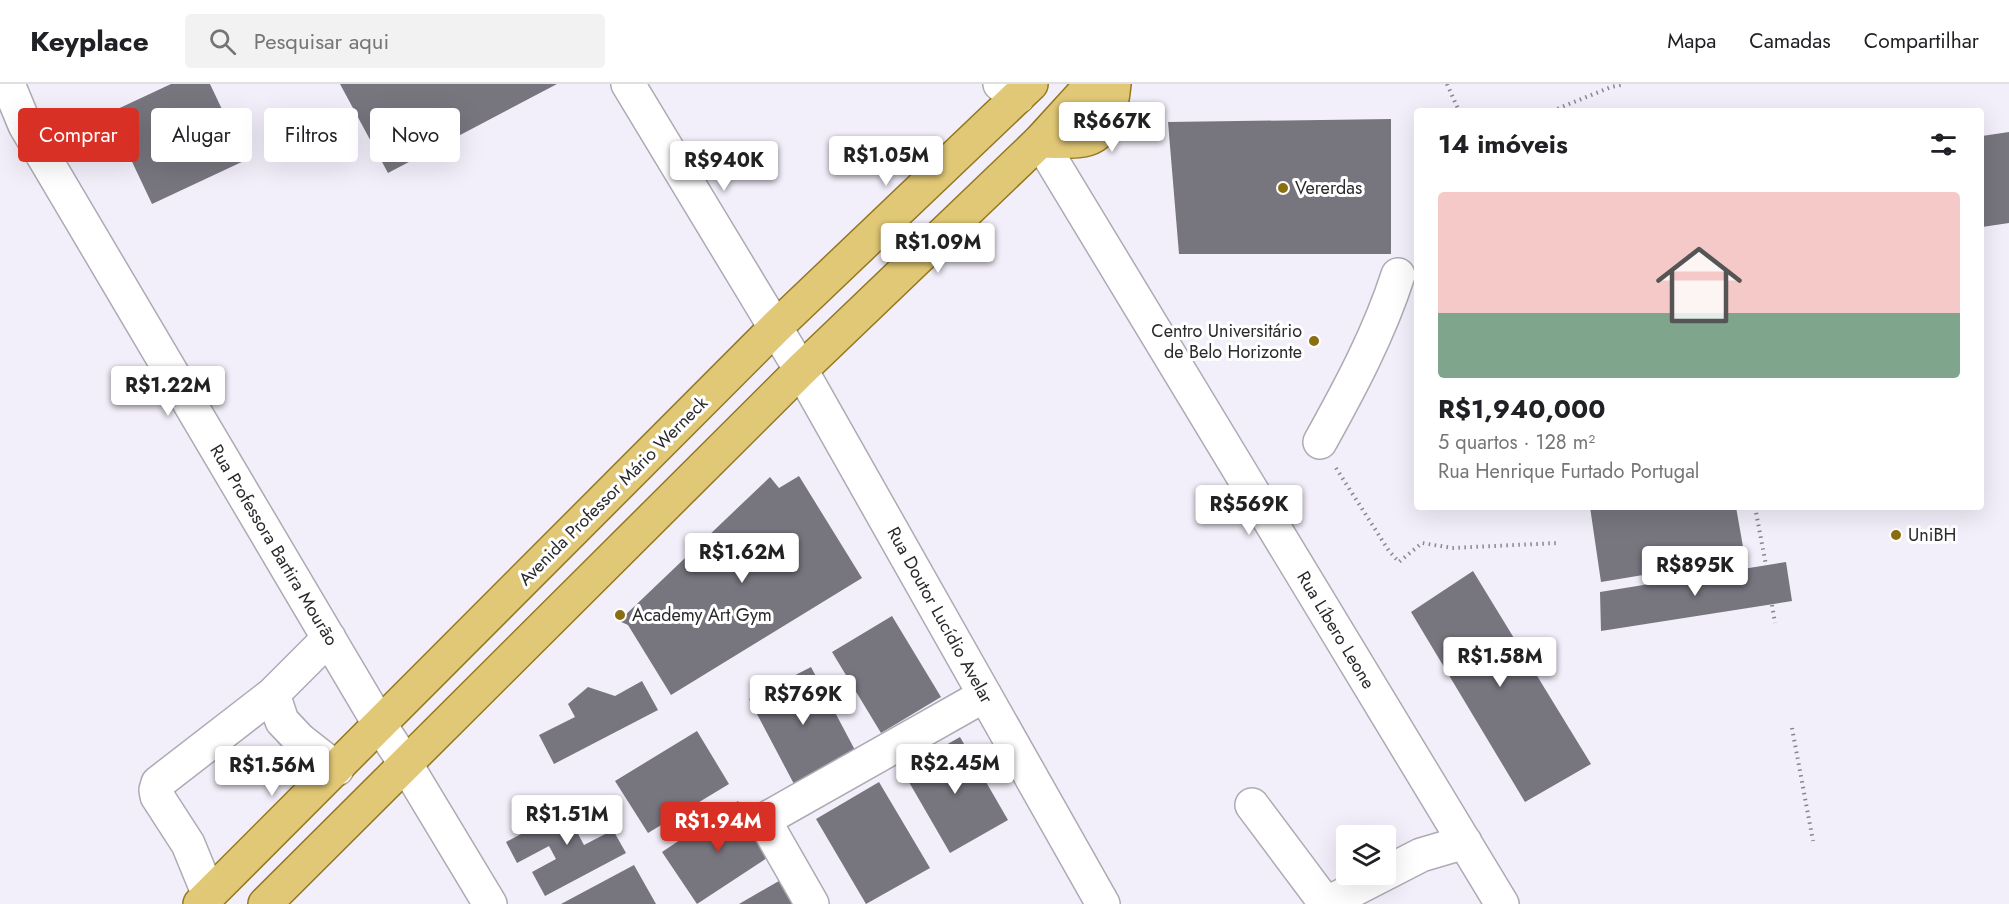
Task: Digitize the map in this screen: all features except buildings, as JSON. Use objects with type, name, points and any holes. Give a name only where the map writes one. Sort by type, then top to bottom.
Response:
[{"type":"main road","points":[[1040,141],[1039,114],[1050,84]]},
{"type":"main road","points":[[265,904],[801,370],[1040,141],[1092,84]]},
{"type":"main road","points":[[1040,141],[1087,139],[1103,127],[1112,105],[1114,84]]},
{"type":"main road","name":"Avenida Professor Mário Werneck","points":[[205,900],[1016,88]]},
{"type":"street","name":"Rua Professora Bartira Mourão","points":[[8,84],[25,125],[380,725],[490,904]]},
{"type":"street","name":"Rua Doutor Lucídio Avelar","points":[[628,84],[801,370],[1103,904]]},
{"type":"street","name":"Rua Líbero Leone","points":[[1040,141],[1502,904]]},
{"type":"street","points":[[1320,442],[1355,380],[1388,309],[1398,275]]},
{"type":"street","points":[[205,900],[188,844],[158,796],[158,783],[273,694],[329,638]]},
{"type":"street","points":[[273,694],[282,721],[300,740],[337,769]]},
{"type":"street","points":[[812,904],[764,820],[985,695]]},
{"type":"street","points":[[1252,805],[1326,904],[1363,885]]},
{"type":"street","points":[[1396,868],[1421,855],[1465,842]]},
{"type":"path","points":[[1447,84],[1458,108]]},
{"type":"path","points":[[1559,108],[1611,87],[1625,84]]},
{"type":"path","points":[[1320,442],[1389,551],[1399,562],[1422,543],[1452,548],[1557,543]]},
{"type":"path","points":[[1756,510],[1766,565]]},
{"type":"path","points":[[1772,605],[1775,623]]},
{"type":"path","points":[[1792,728],[1813,841]]},
{"type":"place","name":"Vererdas","points":[[1283,188]]},
{"type":"place","name":"Centro Universitário de Belo Horizonte","points":[[1314,341]]},
{"type":"place","name":"UniBH","points":[[1896,535]]},
{"type":"place","name":"Academy Art Gym","points":[[620,615]]}]
